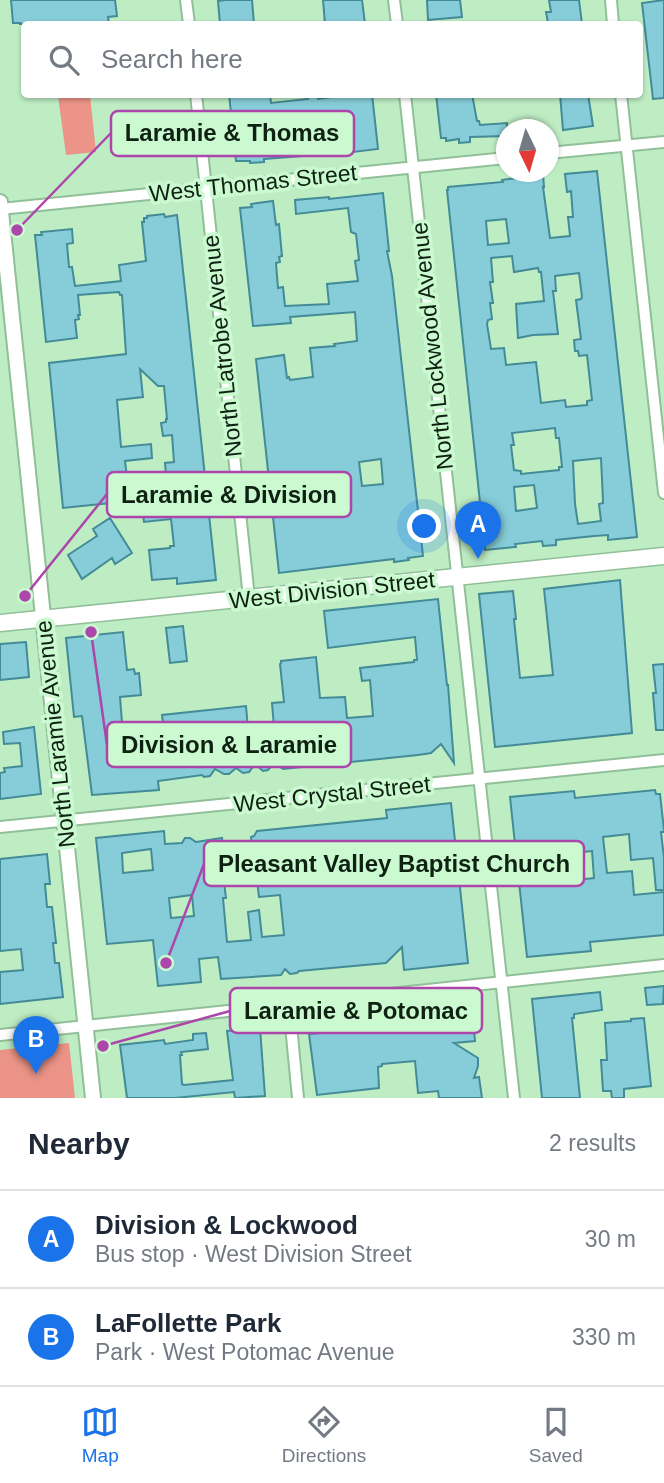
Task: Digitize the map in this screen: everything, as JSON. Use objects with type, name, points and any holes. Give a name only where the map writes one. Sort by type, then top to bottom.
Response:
[{"type":"main road","name":"West Division Street","points":[[0,623],[664,556]]},
{"type":"street","points":[[186,0],[189,21]]},
{"type":"street","points":[[394,0],[397,21]]},
{"type":"street","points":[[611,0],[614,21]]},
{"type":"street","name":"North Latrobe Avenue","points":[[196,98],[249,598]]},
{"type":"street","name":"North Lockwood Avenue","points":[[405,98],[514,1098]]},
{"type":"street","points":[[621,98],[664,493]]},
{"type":"street","points":[[559,152],[664,142]]},
{"type":"street","name":"West Thomas Street","points":[[0,209],[496,159]]},
{"type":"street","name":"North Laramie Avenue","points":[[0,202],[93,1098]]},
{"type":"street","name":"West Crystal Street","points":[[0,827],[664,760]]},
{"type":"street","points":[[0,1035],[664,965]]},
{"type":"street","points":[[289,1005],[298,1098]]},
{"type":"shaded area","points":[[58,98],[90,98],[96,152],[66,155]]},
{"type":"shaded area","points":[[69,1043],[75,1098],[0,1098],[0,1050]]},
{"type":"building","points":[[11,0],[115,0],[117,16],[108,17],[109,21],[13,23]]},
{"type":"building","points":[[252,0],[254,21],[220,21],[218,1]]},
{"type":"building","points":[[323,0],[362,0],[365,21],[325,21]]},
{"type":"building","points":[[427,0],[460,0],[462,17],[428,20]]},
{"type":"building","points":[[549,0],[579,0],[582,21],[548,21],[546,12],[551,12]]},
{"type":"building","points":[[664,0],[664,98],[653,99],[642,3]]},
{"type":"building","points":[[229,98],[270,98],[271,103],[308,98],[372,98],[378,149],[345,153],[343,132],[340,128],[298,133],[302,156],[264,159],[264,162],[236,161]]},
{"type":"building","points":[[436,98],[473,98],[480,125],[496,124],[496,136],[470,137],[470,142],[459,143],[459,139],[446,141],[446,138],[441,138]]},
{"type":"building","points":[[560,98],[589,98],[593,126],[563,130]]},
{"type":"building","points":[[597,171],[637,537],[608,540],[608,535],[594,536],[556,540],[556,545],[543,546],[542,541],[485,550],[447,190],[448,187],[503,182],[544,182],[550,238],[570,236],[568,217],[573,217],[571,191],[567,192],[565,174]],"holes":[[[506,219],[509,243],[488,245],[486,221]],[[512,256],[514,272],[538,268],[541,272],[544,301],[516,304],[518,338],[558,334],[553,291],[556,291],[555,276],[579,273],[582,297],[576,300],[581,339],[574,340],[575,351],[578,351],[579,356],[587,355],[592,400],[587,401],[587,405],[566,407],[565,400],[541,403],[536,362],[506,365],[504,348],[491,349],[487,324],[488,320],[492,319],[490,303],[493,303],[491,258]],[[555,428],[556,438],[559,438],[562,467],[559,467],[559,470],[521,474],[521,471],[514,470],[512,433]],[[601,458],[601,521],[578,524],[573,461]],[[534,485],[537,508],[516,511],[514,487]]]},
{"type":"building","points":[[383,193],[387,251],[423,556],[394,562],[394,559],[279,573],[256,359],[284,355],[287,378],[290,380],[313,377],[310,348],[357,341],[355,312],[290,317],[291,323],[253,326],[240,208],[273,201],[276,225],[279,224],[282,256],[279,257],[280,262],[276,263],[278,288],[283,287],[285,306],[329,304],[327,284],[358,281],[355,261],[359,260],[356,234],[351,232],[348,208],[296,214],[295,200]],"holes":[[[381,459],[383,484],[362,486],[359,462]]]},
{"type":"building","points":[[164,214],[165,217],[177,215],[216,580],[177,584],[177,578],[152,580],[149,550],[174,546],[171,519],[144,522],[142,505],[170,501],[165,463],[174,462],[172,435],[163,436],[161,423],[167,419],[164,386],[158,386],[140,369],[143,397],[117,400],[121,447],[151,444],[152,458],[125,461],[130,501],[63,508],[49,363],[126,354],[122,295],[119,292],[78,295],[80,315],[79,319],[75,320],[77,338],[46,342],[35,235],[72,229],[73,243],[67,244],[69,267],[72,267],[75,286],[121,281],[119,265],[146,261],[142,222],[144,218]]},
{"type":"building","points":[[110,518],[132,553],[115,564],[112,558],[82,579],[68,555],[97,536],[93,529]]},
{"type":"building","points":[[620,580],[632,733],[495,747],[479,594],[513,591],[520,678],[553,675],[544,589]]},
{"type":"building","points":[[438,599],[454,763],[441,744],[431,753],[418,755],[283,769],[274,763],[268,770],[263,771],[255,764],[249,772],[243,773],[236,768],[229,774],[215,769],[210,776],[158,781],[159,790],[92,795],[82,716],[74,717],[66,638],[123,632],[127,670],[134,669],[135,674],[139,673],[141,695],[120,697],[123,735],[164,733],[162,715],[246,706],[248,729],[274,727],[272,703],[284,702],[281,661],[316,657],[320,698],[345,697],[347,718],[373,716],[370,680],[362,681],[360,668],[417,660],[415,637],[328,648],[324,611]]},
{"type":"building","points":[[183,626],[187,661],[170,663],[166,628]]},
{"type":"building","points":[[26,642],[29,677],[0,680],[0,644]]},
{"type":"building","points":[[664,664],[664,730],[656,730],[653,665]]},
{"type":"building","points":[[34,727],[41,794],[0,799],[0,773],[5,772],[4,768],[22,766],[20,743],[4,744],[3,732]]},
{"type":"building","points":[[655,790],[656,794],[660,794],[664,830],[661,832],[664,890],[656,890],[653,858],[631,860],[629,834],[603,837],[607,873],[632,871],[634,895],[664,892],[664,935],[590,942],[591,951],[527,957],[510,797],[574,791],[575,798]],"holes":[[[592,851],[594,878],[558,882],[554,855]]]},
{"type":"building","points":[[451,803],[468,963],[404,970],[402,947],[386,963],[290,974],[285,969],[281,975],[221,979],[218,957],[199,959],[201,982],[158,986],[153,940],[107,944],[96,838],[164,831],[165,844],[182,843],[185,838],[196,842],[222,838],[227,942],[251,940],[248,912],[259,910],[262,937],[284,935],[280,895],[259,897],[251,837],[257,831],[387,818],[386,810]],"holes":[[[151,849],[153,870],[123,873],[122,853]],[[192,895],[194,916],[171,918],[169,898]]]},
{"type":"building","points":[[47,854],[50,884],[45,884],[47,907],[52,907],[55,963],[59,963],[63,997],[0,1004],[0,972],[23,970],[21,949],[0,951],[0,859]]},
{"type":"building","points":[[664,986],[663,1004],[647,1005],[645,988]]},
{"type":"building","points":[[600,992],[602,1010],[574,1014],[572,1018],[580,1098],[542,1098],[532,999]]},
{"type":"building","points":[[472,1006],[475,1041],[454,1043],[478,1058],[474,1078],[479,1077],[482,1098],[439,1098],[438,1091],[418,1093],[415,1061],[382,1064],[378,1067],[379,1088],[317,1095],[309,1034],[338,1027],[377,1026],[392,1022],[410,1029],[408,1012]]},
{"type":"building","points":[[644,1018],[651,1086],[624,1089],[624,1098],[612,1098],[611,1091],[603,1091],[601,1060],[607,1060],[605,1023]]},
{"type":"building","points":[[260,1028],[265,1096],[235,1098],[234,1092],[175,1098],[127,1098],[120,1045],[164,1040],[165,1044],[193,1040],[193,1034],[206,1033],[208,1049],[181,1052],[182,1084],[233,1080],[227,1031]]},
{"type":"place","name":"Laramie & Thomas","points":[[17,230]]},
{"type":"place","name":"Division & Lockwood","points":[[478,559]]},
{"type":"place","name":"Laramie & Division","points":[[25,596]]},
{"type":"place","name":"Division & Laramie","points":[[91,632]]},
{"type":"place","name":"Pleasant Valley Baptist Church","points":[[166,963]]},
{"type":"place","name":"Laramie & Potomac","points":[[103,1046]]},
{"type":"place","name":"LaFollette Park","points":[[36,1074]]}]
